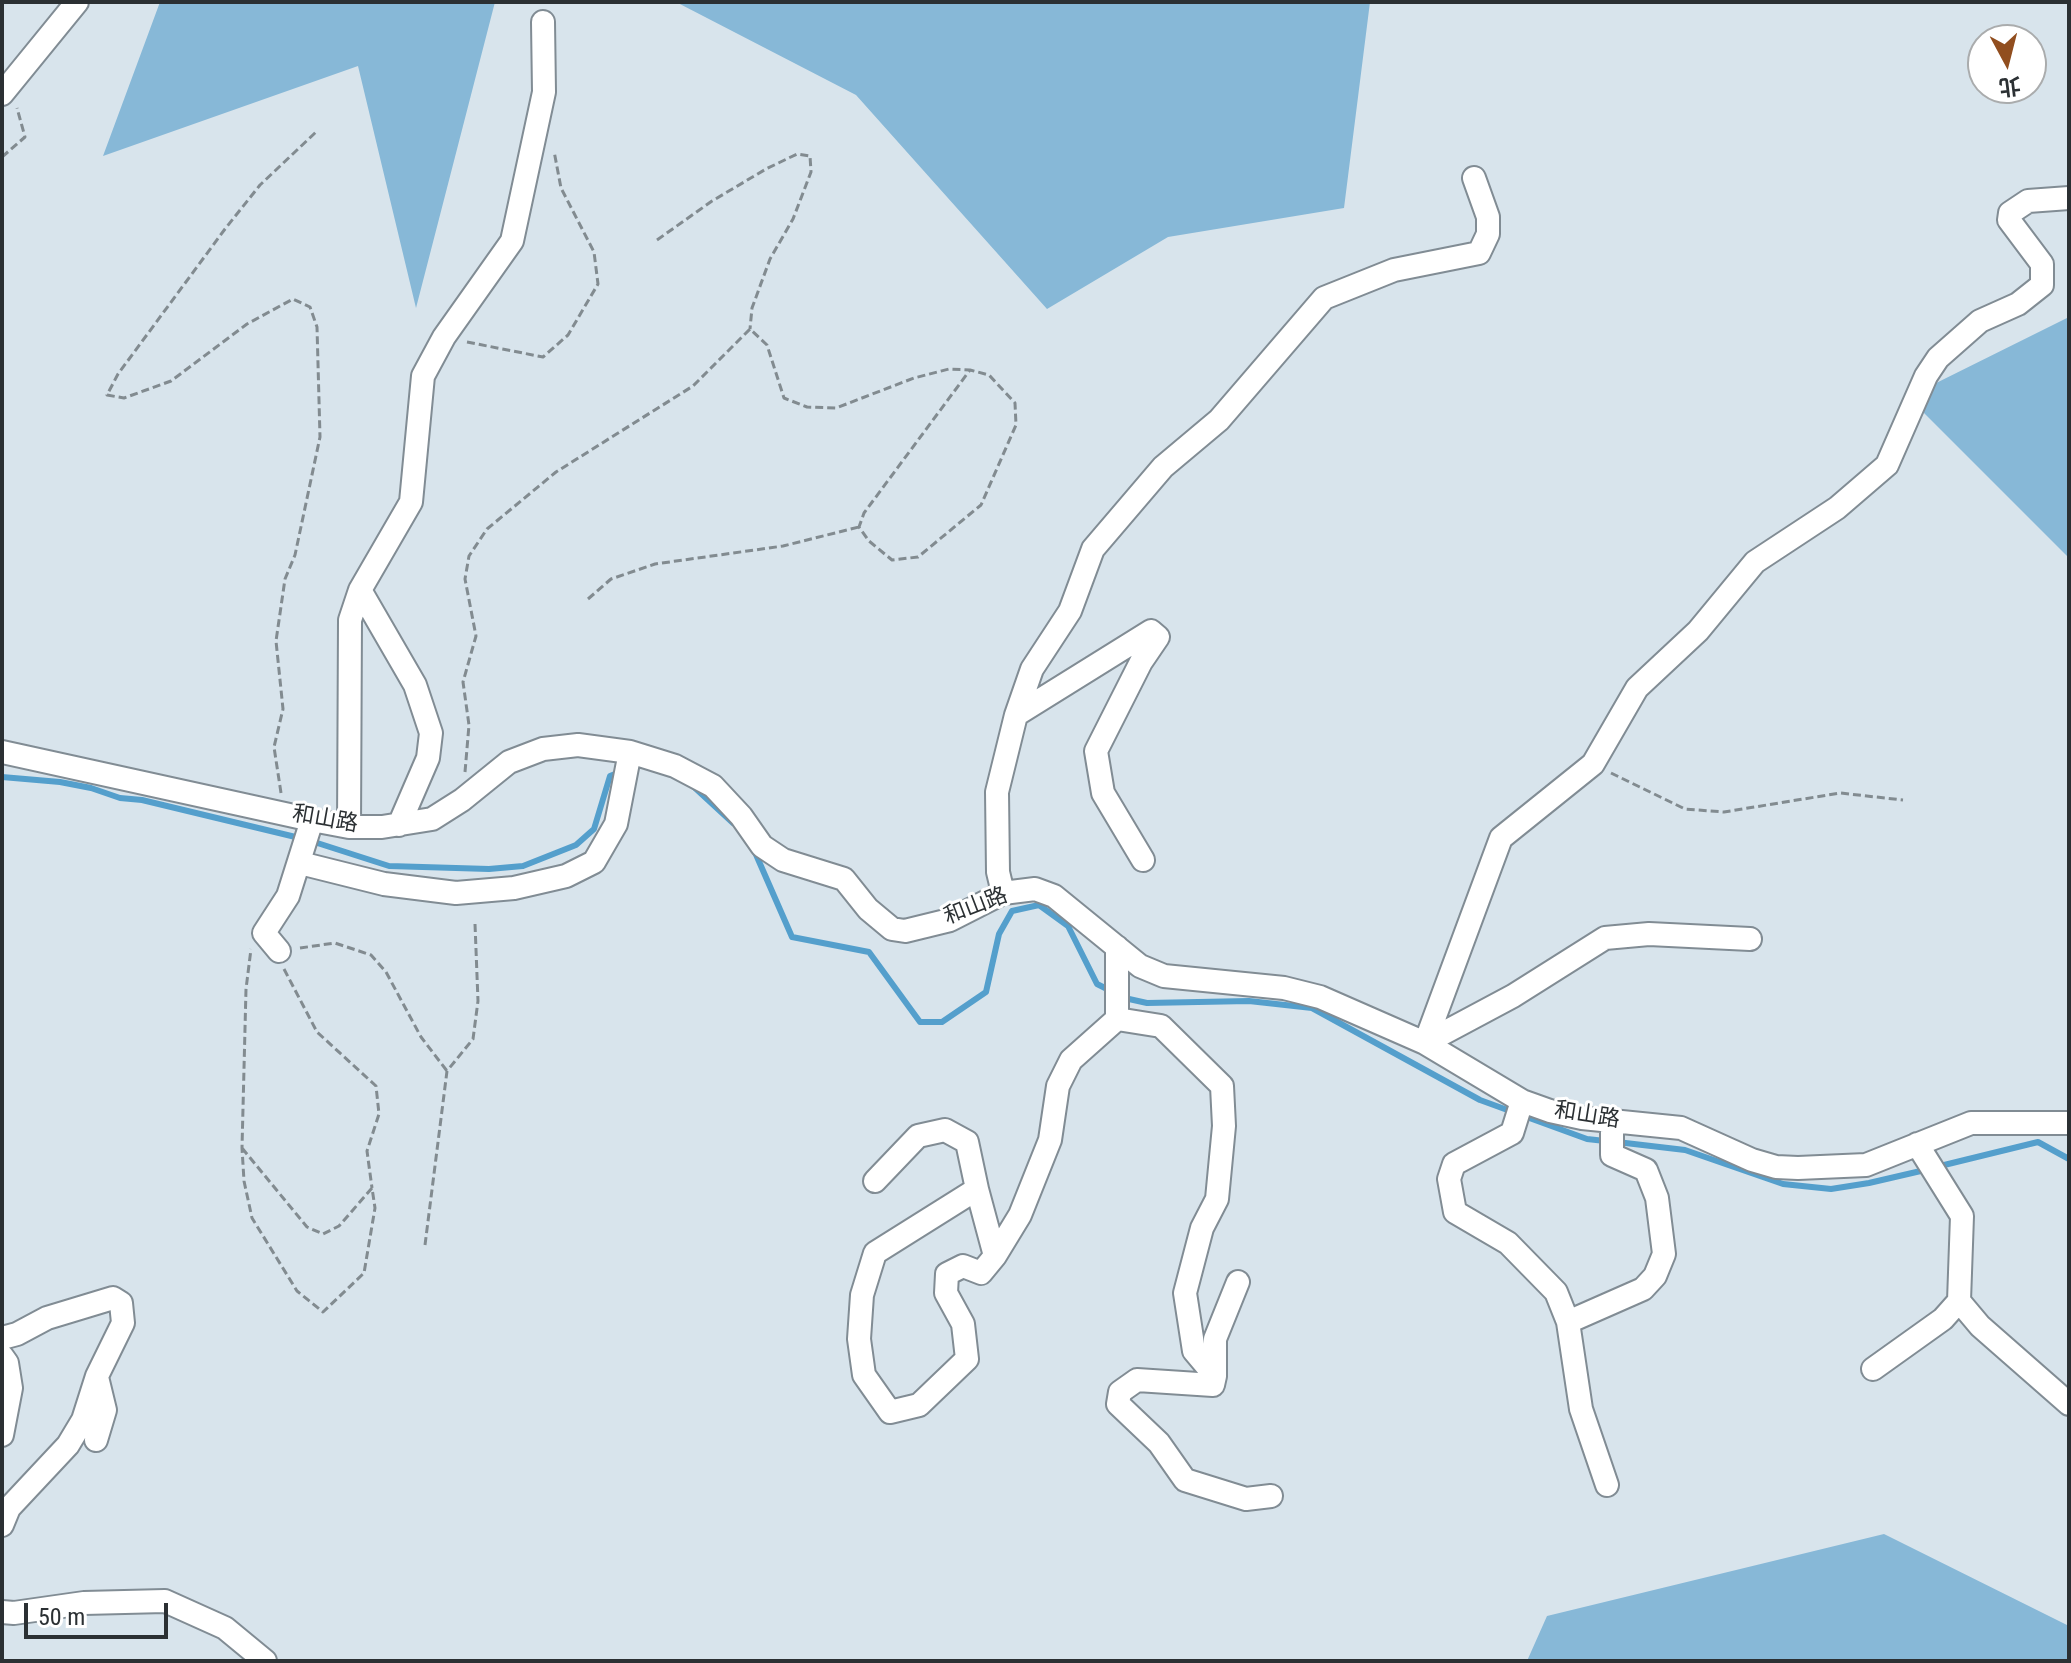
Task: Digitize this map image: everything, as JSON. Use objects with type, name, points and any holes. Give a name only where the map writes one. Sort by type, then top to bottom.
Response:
[{"type":"street","points":[[6,89],[77,2]]},
{"type":"street","points":[[349,827],[350,620],[360,590],[411,502],[423,376],[444,337],[512,241],[544,92],[543,22]]},
{"type":"street","points":[[1003,893],[998,872],[997,792],[1016,715],[1032,669],[1070,611],[1093,549],[1163,467],[1219,420],[1324,298],[1394,270],[1479,253],[1488,234],[1488,217],[1474,178]]},
{"type":"street","points":[[1425,1043],[1501,838],[1593,764],[1637,688],[1698,631],[1755,562],[1837,508],[1887,465],[1926,376],[1938,358],[1980,321],[2018,304],[2042,285],[2042,264],[2009,220],[2010,213],[2028,201],[2069,198]]},
{"type":"street","points":[[360,590],[415,685],[431,733],[428,758],[399,825]]},
{"type":"street","points":[[1016,715],[1151,631],[1158,637],[1141,662],[1096,751],[1103,793],[1143,860]]},
{"type":"street","name":"和山路","points":[[3,759],[349,827],[399,825],[432,819],[462,800],[509,762],[543,749],[578,745],[630,752],[675,766],[713,786],[741,816],[762,846],[783,860],[844,879],[868,909],[892,929],[905,931],[950,920],[1003,893],[1035,889],[1054,896],[1140,966],[1164,976],[1284,988],[1320,997],[1425,1043],[1522,1101],[1550,1111],[1681,1128],[1752,1160],[1776,1167],[1866,1165],[1971,1123],[2069,1123]]},
{"type":"street","points":[[300,863],[384,884],[456,893],[514,888],[566,876],[594,862],[616,824],[630,752]]},
{"type":"street","points":[[279,951],[264,933],[288,896],[312,820]]},
{"type":"street","points":[[1425,1043],[1513,996],[1605,938],[1649,934],[1750,939]]},
{"type":"street","points":[[977,1189],[875,1253],[862,1295],[859,1339],[864,1375],[890,1412],[919,1405],[967,1359],[963,1324],[946,1293],[947,1274],[963,1266],[981,1273],[1020,1215],[1050,1140],[1058,1086],[1071,1060],[1117,1019],[1117,947]]},
{"type":"street","points":[[1117,1019],[1161,1026],[1222,1086],[1224,1126],[1217,1199],[1202,1228],[1185,1293],[1194,1351],[1215,1376]]},
{"type":"street","points":[[1522,1101],[1512,1133],[1454,1164],[1449,1179],[1455,1212],[1508,1243],[1556,1292],[1568,1322],[1581,1409],[1607,1485]]},
{"type":"street","points":[[1568,1322],[1643,1289],[1655,1276],[1664,1254],[1657,1198],[1646,1170],[1612,1155],[1612,1121]]},
{"type":"street","points":[[875,1181],[918,1136],[945,1130],[967,1142],[995,1256]]},
{"type":"street","points":[[1873,1369],[1943,1319],[1959,1301],[1962,1216],[1917,1144]]},
{"type":"street","points":[[1238,1282],[1215,1339],[1213,1385],[1137,1380],[1120,1392],[1118,1404],[1159,1443],[1185,1480],[1246,1499],[1271,1496]]},
{"type":"street","points":[[2,1338],[17,1334],[47,1318],[113,1298],[121,1303],[123,1323],[97,1376],[83,1420],[68,1445],[9,1508],[2,1525]]},
{"type":"street","points":[[1959,1301],[1980,1326],[2069,1404]]},
{"type":"street","points":[[2,1356],[7,1363],[11,1388],[2,1435]]},
{"type":"street","points":[[96,1440],[105,1410],[97,1376]]},
{"type":"street","points":[[2,1612],[84,1603],[165,1601],[225,1628],[265,1661]]},
{"type":"path","points":[[2,157],[25,137],[6,89]]},
{"type":"path","points":[[284,813],[274,747],[283,709],[276,641],[285,579],[295,555],[320,437],[317,327],[310,307],[293,299],[247,324],[171,381],[124,398],[107,395],[118,374],[260,185],[316,132]]},
{"type":"path","points":[[444,337],[543,357],[568,335],[598,284],[594,252],[561,188],[553,147]]},
{"type":"path","points":[[462,800],[469,725],[463,682],[476,636],[465,579],[469,556],[487,529],[556,472],[693,386],[750,329],[752,308],[770,259],[793,219],[811,172],[810,156],[797,154],[766,169],[712,201],[657,240]]},
{"type":"path","points":[[750,329],[767,345],[784,398],[807,407],[836,408],[914,378],[949,369],[989,375],[1015,403],[1016,425],[981,505],[918,557],[892,560],[869,541],[859,527]]},
{"type":"path","points":[[859,527],[864,513],[970,370]]},
{"type":"path","points":[[588,599],[611,579],[655,564],[783,546],[859,527]]},
{"type":"path","points":[[1593,764],[1685,809],[1724,812],[1840,793],[1903,800]]},
{"type":"path","points":[[425,1245],[447,1071],[473,1039],[478,1001],[475,924]]},
{"type":"path","points":[[264,933],[249,951],[242,1148],[244,1181],[252,1218],[297,1291],[323,1312],[364,1273],[375,1208],[367,1151],[379,1114],[376,1086],[317,1032],[285,972],[279,951],[335,943],[371,955],[386,972],[421,1037],[447,1071]]},
{"type":"path","points":[[242,1148],[307,1227],[323,1234],[339,1226],[372,1188]]},
{"type":"shaded area","points":[[160,2],[495,2],[416,308],[358,66],[103,156]]},
{"type":"shaded area","points":[[676,2],[1370,2],[1344,208],[1168,237],[1047,309],[856,95]]},
{"type":"shaded area","points":[[2069,317],[2069,558],[1908,397]]},
{"type":"shaded area","points":[[1884,1534],[2069,1626],[2069,1661],[1527,1661],[1547,1616]]},
{"type":"waterway","points":[[2,777],[91,788],[120,798],[142,800],[308,840],[389,866],[489,869],[523,866],[576,845],[594,829],[610,776],[620,772]]},
{"type":"waterway","points":[[694,787],[733,823]]},
{"type":"waterway","points":[[754,850],[792,937],[869,952],[920,1022],[942,1022],[986,992],[999,934],[1012,911],[1039,905],[1068,926],[1097,984],[1111,991]]},
{"type":"waterway","points":[[1120,997],[1147,1003],[1249,1001],[1312,1008],[1480,1100],[1587,1139],[1605,1141]]},
{"type":"waterway","points":[[1617,1142],[1685,1150],[1783,1184],[1831,1189],[1925,1170]]},
{"type":"waterway","points":[[1936,1167],[2038,1142],[2069,1159]]}]
